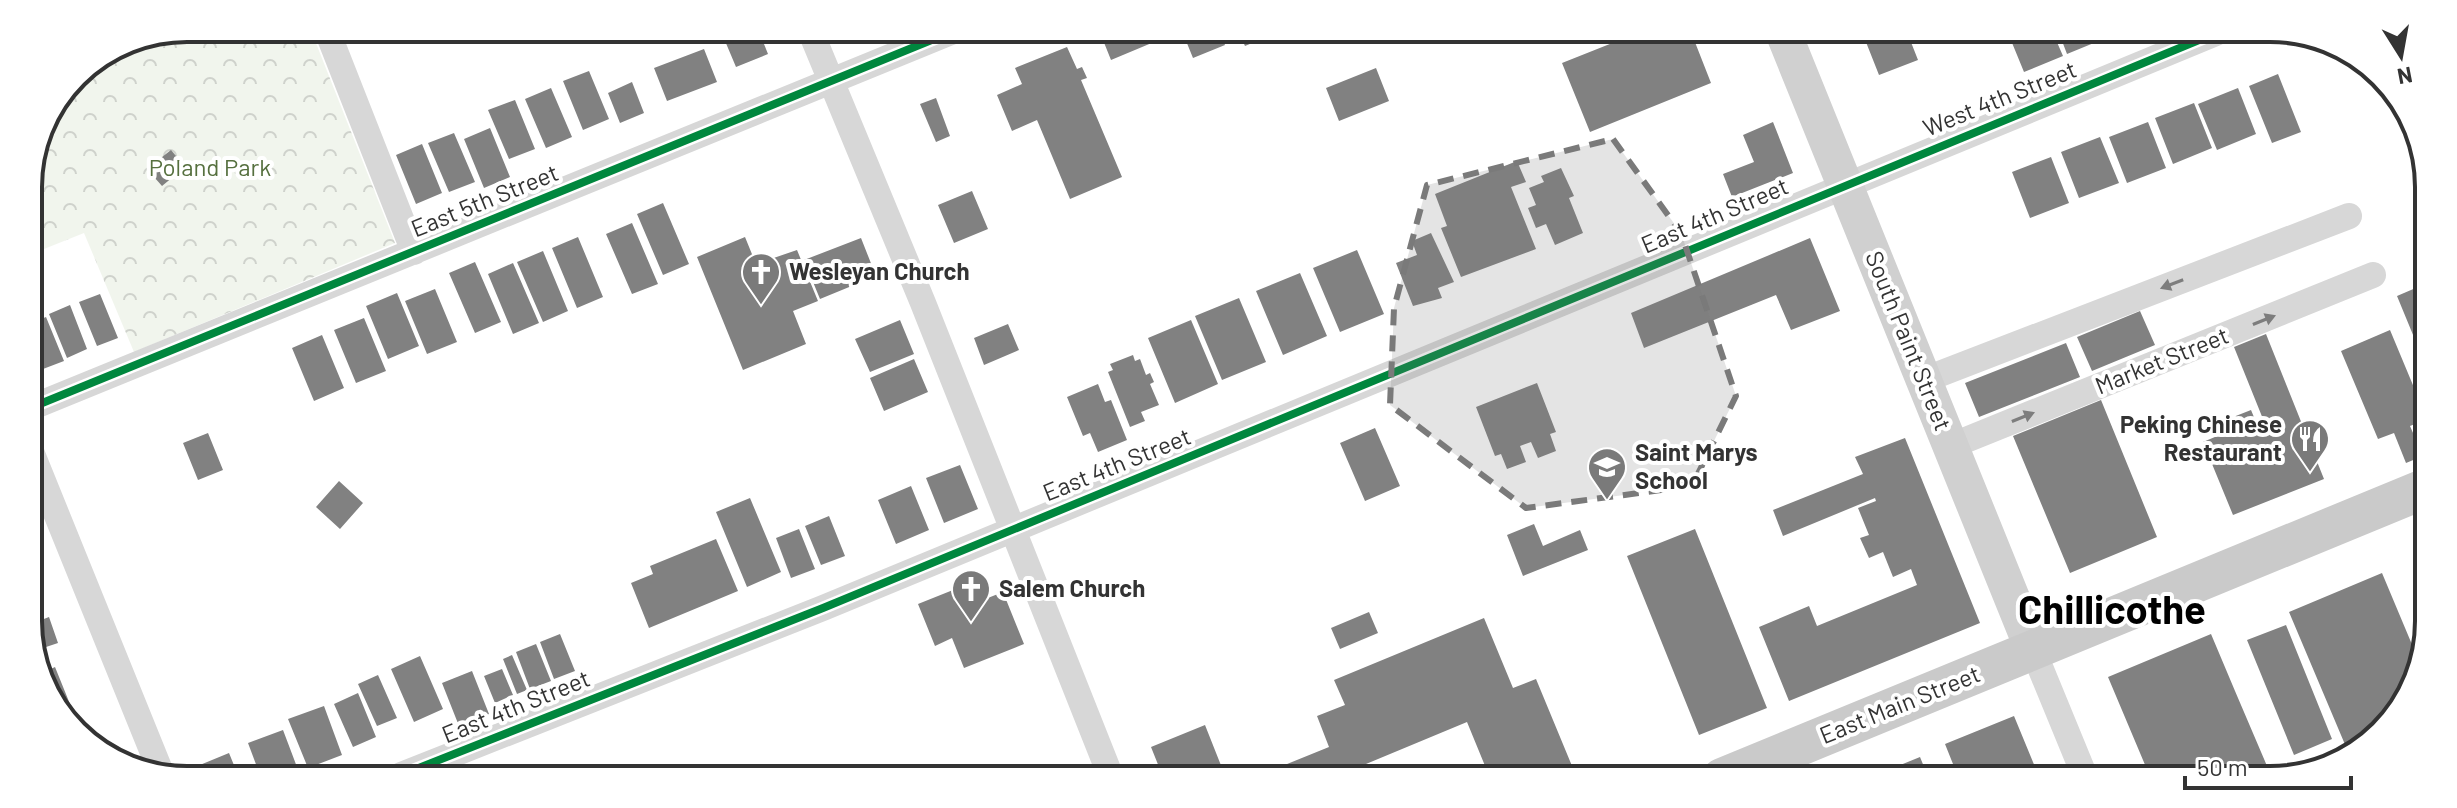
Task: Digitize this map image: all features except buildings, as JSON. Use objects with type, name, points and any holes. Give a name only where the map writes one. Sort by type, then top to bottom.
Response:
[{"type":"main road","name":"South Paint Street","points":[[1787,42],[2033,650]]},
{"type":"main road","name":"East Main Street","points":[[1751,766],[2415,493]]},
{"type":"street","points":[[332,42],[414,252]]},
{"type":"street","points":[[815,42],[1107,766]]},
{"type":"street","name":"East 5th Street","points":[[42,403],[927,42]]},
{"type":"street","name":"West 4th Street","points":[[1845,184],[2194,42]]},
{"type":"street","name":"East 4th Street","points":[[423,766],[1013,529],[1845,184]]},
{"type":"street","points":[[1924,380],[2349,216]]},
{"type":"street","name":"Market Street","points":[[1951,446],[2373,275]]},
{"type":"street","points":[[42,479],[157,763]]},
{"type":"street","points":[[2033,650],[2081,766]]},
{"type":"highlighted area","points":[[1613,139],[1681,233],[1736,396],[1692,486],[1526,508],[1390,405],[1394,308],[1427,185]]},
{"type":"green space","name":"Poland Park","points":[[316,42],[395,243],[134,352],[84,233],[42,250],[42,177],[47,149],[66,106],[91,78],[114,61],[168,43]]},
{"type":"cycle path","points":[[42,403],[927,42]]},
{"type":"cycle path","points":[[424,766],[823,608],[2194,42]]},
{"type":"place","name":"Wesleyan Church","points":[[761,306]]},
{"type":"place","name":"Peking Chinese Restaurant","points":[[2310,473]]},
{"type":"place","name":"Saint Marys School","points":[[1607,501]]},
{"type":"place","name":"Salem Church","points":[[971,623]]},
{"type":"district","name":"Chillicothe","points":[[2112,610]]}]
